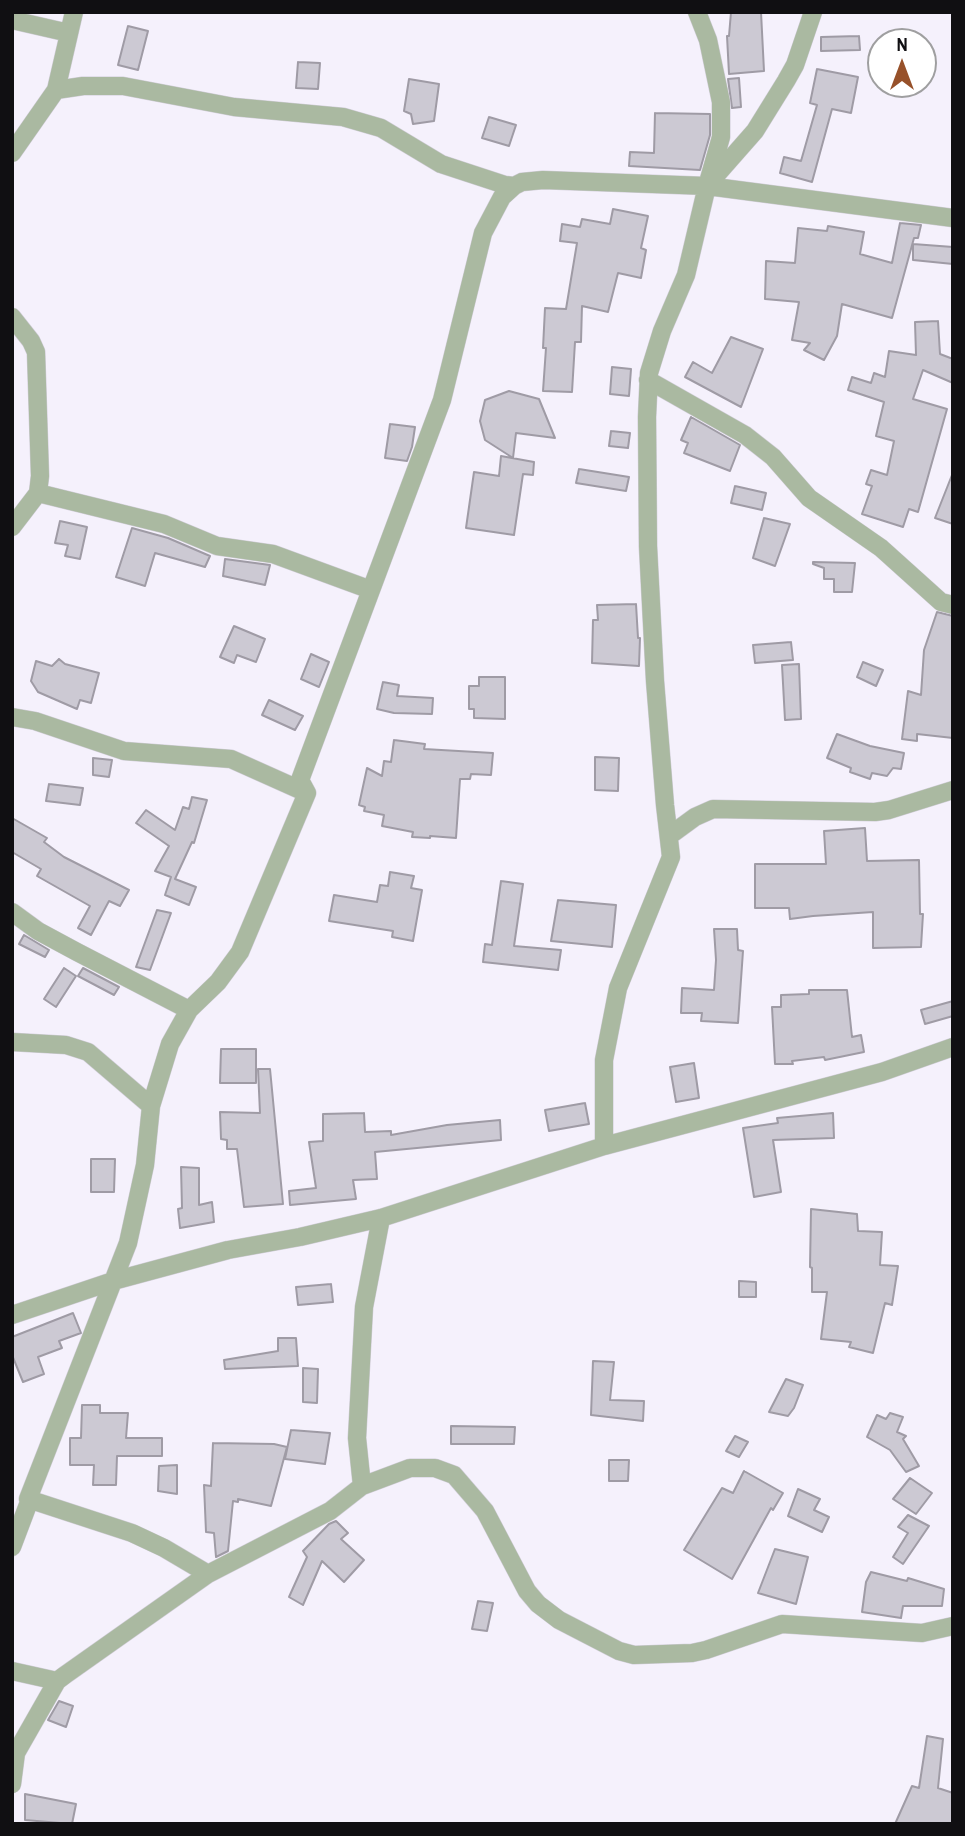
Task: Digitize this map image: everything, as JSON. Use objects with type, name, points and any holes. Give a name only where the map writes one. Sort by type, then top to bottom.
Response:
[{"type":"street","points":[[12,153],[56,90],[74,12]]},
{"type":"street","points":[[604,1146],[604,1060],[618,988],[671,857],[660,749],[648,546],[648,380],[662,331],[686,275],[721,137],[721,102],[708,40],[697,12]]},
{"type":"street","points":[[707,186],[755,131],[786,81],[795,65],[813,12]]},
{"type":"street","points":[[12,20],[69,33]]},
{"type":"street","points":[[56,90],[83,86],[123,86],[234,107],[343,117],[381,128],[441,164],[514,186]]},
{"type":"street","points":[[307,793],[300,780],[445,390],[483,233],[502,197],[514,186],[522,182],[543,180],[707,186],[953,218]]},
{"type":"street","points":[[12,317],[31,341],[38,364],[40,476],[38,493],[12,527]]},
{"type":"street","points":[[648,380],[745,435],[773,457],[809,498],[881,548],[941,602],[953,605]]},
{"type":"street","points":[[38,493],[164,524],[217,546],[273,554],[371,590]]},
{"type":"street","points":[[12,717],[35,720],[124,751],[231,759],[307,793]]},
{"type":"street","points":[[669,836],[695,817],[713,809],[875,812],[953,790]]},
{"type":"street","points":[[12,1548],[28,1499],[128,1243],[140,1194],[151,1106],[170,1045],[189,1010],[218,982],[240,952],[307,793]]},
{"type":"street","points":[[12,912],[38,931],[189,1010]]},
{"type":"street","points":[[12,1042],[66,1045],[88,1052],[151,1106]]},
{"type":"street","points":[[12,1315],[113,1281],[228,1250],[381,1218],[604,1146],[882,1072],[953,1047]]},
{"type":"street","points":[[362,1486],[357,1426],[364,1307],[381,1218]]},
{"type":"street","points":[[12,1784],[16,1752],[58,1681],[208,1574],[330,1511],[362,1486],[410,1468],[435,1468],[454,1475],[485,1511],[527,1591],[538,1604],[559,1620],[619,1651],[634,1655],[706,1650],[782,1624],[922,1633],[953,1626]]},
{"type":"street","points":[[28,1499],[132,1533],[208,1574]]},
{"type":"street","points":[[12,1671],[58,1681]]},
{"type":"building","points":[[731,12],[761,12],[764,71],[729,74],[727,36]]},
{"type":"building","points":[[128,26],[148,31],[138,70],[118,65]]},
{"type":"building","points":[[859,36],[860,50],[821,51],[821,37]]},
{"type":"building","points":[[298,62],[320,63],[318,89],[296,88]]},
{"type":"building","points":[[817,69],[858,77],[851,113],[832,109],[812,182],[780,173],[784,157],[801,161],[817,105],[810,103]]},
{"type":"building","points":[[739,78],[741,107],[732,108],[728,79]]},
{"type":"building","points":[[409,79],[439,84],[434,121],[413,124],[411,114],[404,111]]},
{"type":"building","points":[[655,113],[710,114],[710,135],[700,170],[629,166],[630,152],[654,153]]},
{"type":"building","points":[[489,117],[516,125],[509,146],[482,138]]},
{"type":"building","points":[[613,209],[648,216],[641,248],[646,250],[641,278],[618,273],[608,312],[582,306],[581,342],[575,342],[572,392],[543,391],[545,308],[566,309],[577,243],[560,241],[562,224],[580,227],[582,219],[610,224]]},
{"type":"building","points":[[900,223],[921,225],[918,238],[914,238],[892,318],[842,304],[837,336],[824,360],[804,350],[810,343],[792,340],[799,302],[765,299],[766,261],[795,263],[798,228],[827,231],[828,226],[864,232],[860,254],[892,263]]},
{"type":"building","points":[[913,244],[953,247],[953,264],[913,260]]},
{"type":"building","points":[[938,321],[940,354],[953,359],[953,383],[923,370],[913,399],[947,409],[918,512],[909,509],[903,527],[862,514],[872,486],[866,484],[871,470],[887,475],[894,441],[876,436],[884,402],[848,390],[852,377],[871,383],[874,373],[885,377],[889,351],[916,355],[915,322]]},
{"type":"building","points":[[731,337],[763,349],[741,407],[685,377],[693,362],[712,373]]},
{"type":"building","points":[[612,367],[631,369],[629,396],[610,394]]},
{"type":"building","points":[[509,391],[539,399],[555,438],[516,433],[513,458],[485,440],[480,421],[485,400]]},
{"type":"building","points":[[691,417],[740,445],[730,471],[684,453],[688,443],[681,440]]},
{"type":"building","points":[[390,424],[415,427],[407,461],[385,458]]},
{"type":"building","points":[[611,431],[630,433],[628,448],[609,446]]},
{"type":"building","points":[[501,456],[534,462],[533,475],[523,474],[514,535],[466,528],[474,472],[499,476]]},
{"type":"building","points":[[579,469],[629,477],[626,491],[576,483]]},
{"type":"building","points":[[953,475],[953,524],[935,518]]},
{"type":"building","points":[[735,486],[766,493],[762,510],[731,503]]},
{"type":"building","points":[[764,518],[790,524],[775,566],[753,558]]},
{"type":"building","points":[[60,521],[87,527],[80,559],[65,556],[68,545],[55,543]]},
{"type":"building","points":[[132,528],[168,538],[210,556],[205,567],[155,553],[145,586],[116,577]]},
{"type":"building","points":[[225,559],[270,565],[265,585],[223,576]]},
{"type":"building","points":[[813,562],[855,563],[852,592],[834,592],[834,579],[824,579],[824,568]]},
{"type":"building","points":[[636,604],[640,638],[639,666],[592,663],[593,620],[598,620],[597,605]]},
{"type":"building","points":[[937,612],[953,616],[953,738],[917,734],[917,741],[902,739],[908,691],[921,695],[924,650]]},
{"type":"building","points":[[234,626],[265,639],[256,662],[237,655],[234,663],[220,657]]},
{"type":"building","points":[[791,642],[793,660],[755,663],[753,645]]},
{"type":"building","points":[[311,654],[329,662],[319,687],[301,679]]},
{"type":"building","points":[[59,659],[65,664],[99,673],[91,703],[80,700],[77,709],[38,692],[31,681],[36,661],[52,666]]},
{"type":"building","points":[[863,662],[883,670],[876,686],[857,677]]},
{"type":"building","points":[[799,664],[801,719],[785,720],[782,665]]},
{"type":"building","points":[[479,677],[505,677],[505,719],[474,718],[474,709],[469,709],[469,686],[479,686]]},
{"type":"building","points":[[383,682],[399,685],[397,696],[433,698],[432,714],[394,713],[377,709]]},
{"type":"building","points":[[269,700],[303,716],[295,730],[262,715]]},
{"type":"building","points":[[837,734],[870,746],[904,753],[901,769],[893,768],[887,776],[872,773],[870,779],[850,772],[851,768],[827,758]]},
{"type":"building","points":[[394,740],[425,744],[424,749],[493,753],[491,775],[471,774],[470,779],[460,779],[456,838],[412,837],[413,832],[382,826],[384,815],[364,811],[365,807],[359,805],[367,768],[382,776],[384,761],[391,762]]},
{"type":"building","points":[[595,757],[619,758],[618,791],[595,790]]},
{"type":"building","points":[[93,758],[112,760],[109,777],[93,775]]},
{"type":"building","points":[[49,784],[83,788],[80,805],[46,801]]},
{"type":"building","points":[[192,797],[207,800],[194,843],[192,842],[175,879],[196,887],[189,905],[165,895],[171,877],[155,871],[169,846],[136,823],[146,810],[175,830],[183,807],[189,809]]},
{"type":"building","points":[[12,818],[47,838],[44,842],[64,857],[129,890],[120,906],[109,901],[91,935],[78,928],[90,906],[37,876],[41,869],[12,852]]},
{"type":"building","points":[[865,828],[867,861],[919,860],[920,914],[923,914],[921,947],[873,948],[873,912],[790,919],[789,908],[755,908],[755,864],[826,864],[824,831]]},
{"type":"building","points":[[390,872],[414,876],[411,888],[422,890],[413,941],[392,937],[393,931],[329,921],[334,895],[377,902],[380,885],[388,886]]},
{"type":"building","points":[[501,881],[523,884],[514,946],[561,950],[558,970],[483,962],[485,944],[492,945]]},
{"type":"building","points":[[558,900],[616,905],[612,947],[551,941]]},
{"type":"building","points":[[157,910],[171,913],[150,970],[136,967]]},
{"type":"building","points":[[714,929],[737,929],[738,950],[743,951],[738,1023],[701,1021],[702,1013],[681,1013],[682,988],[714,990]]},
{"type":"building","points":[[24,935],[49,950],[45,957],[19,944]]},
{"type":"building","points":[[64,968],[76,976],[56,1007],[44,999]]},
{"type":"building","points":[[83,968],[119,987],[114,995],[78,976]]},
{"type":"building","points":[[809,990],[847,990],[852,1037],[861,1035],[864,1052],[825,1060],[824,1057],[792,1061],[793,1064],[775,1064],[772,1007],[781,1007],[781,995],[809,994]]},
{"type":"building","points":[[953,1001],[953,1016],[925,1024],[921,1010]]},
{"type":"building","points":[[221,1049],[256,1049],[256,1083],[220,1083]]},
{"type":"building","points":[[694,1063],[699,1098],[676,1102],[670,1067]]},
{"type":"building","points":[[258,1069],[270,1069],[283,1204],[244,1207],[237,1149],[227,1149],[227,1140],[221,1139],[220,1112],[260,1113]]},
{"type":"building","points":[[585,1103],[589,1124],[549,1131],[545,1110]]},
{"type":"building","points":[[364,1113],[365,1132],[391,1131],[391,1135],[447,1125],[500,1120],[501,1140],[375,1152],[377,1179],[353,1180],[356,1199],[290,1205],[289,1191],[316,1188],[309,1142],[323,1141],[323,1114]]},
{"type":"building","points":[[833,1113],[834,1138],[773,1140],[781,1192],[754,1197],[743,1128],[778,1123],[777,1118]]},
{"type":"building","points":[[91,1159],[115,1159],[114,1192],[91,1192]]},
{"type":"building","points":[[181,1167],[199,1168],[199,1205],[212,1202],[214,1222],[180,1228],[178,1209],[182,1208]]},
{"type":"building","points":[[811,1209],[857,1214],[858,1231],[882,1232],[880,1265],[898,1266],[892,1305],[885,1303],[873,1353],[849,1347],[851,1342],[821,1339],[827,1292],[812,1292]]},
{"type":"building","points":[[739,1281],[756,1282],[756,1297],[739,1297]]},
{"type":"building","points":[[331,1284],[333,1302],[298,1305],[296,1287]]},
{"type":"building","points":[[73,1313],[81,1333],[59,1341],[62,1348],[38,1357],[44,1374],[23,1382],[12,1355],[12,1337]]},
{"type":"building","points":[[278,1338],[296,1338],[298,1366],[225,1369],[224,1360],[278,1351]]},
{"type":"building","points":[[593,1361],[614,1362],[610,1400],[644,1401],[643,1421],[591,1415]]},
{"type":"building","points":[[303,1368],[318,1369],[317,1403],[303,1402]]},
{"type":"building","points":[[786,1379],[803,1385],[794,1408],[788,1416],[769,1412]]},
{"type":"building","points":[[82,1405],[100,1405],[100,1413],[128,1413],[126,1438],[162,1438],[162,1456],[117,1456],[116,1485],[93,1485],[94,1465],[70,1465],[70,1438],[81,1438]]},
{"type":"building","points":[[890,1413],[903,1417],[897,1432],[906,1436],[903,1439],[919,1466],[906,1472],[890,1450],[867,1437],[877,1415],[886,1419]]},
{"type":"building","points":[[451,1426],[515,1427],[514,1444],[451,1444]]},
{"type":"building","points":[[291,1430],[330,1433],[325,1464],[285,1459]]},
{"type":"building","points":[[735,1436],[748,1442],[739,1457],[726,1451]]},
{"type":"building","points":[[213,1443],[274,1444],[287,1447],[271,1506],[238,1499],[238,1502],[233,1501],[228,1551],[216,1557],[214,1533],[206,1532],[204,1485],[211,1486]]},
{"type":"building","points":[[609,1460],[629,1460],[628,1481],[609,1481]]},
{"type":"building","points":[[177,1465],[177,1494],[158,1491],[159,1466]]},
{"type":"building","points":[[744,1471],[783,1493],[773,1510],[771,1508],[732,1579],[684,1550],[722,1488],[733,1493]]},
{"type":"building","points":[[910,1478],[932,1493],[916,1514],[893,1499]]},
{"type":"building","points":[[798,1489],[820,1499],[814,1510],[829,1517],[822,1532],[788,1516]]},
{"type":"building","points":[[908,1515],[929,1526],[903,1564],[893,1557],[908,1533],[898,1527]]},
{"type":"building","points":[[336,1521],[348,1533],[341,1539],[364,1560],[344,1582],[322,1561],[303,1605],[289,1597],[307,1557],[303,1551],[329,1524]]},
{"type":"building","points":[[775,1549],[808,1557],[796,1604],[758,1593]]},
{"type":"building","points":[[871,1572],[907,1581],[908,1578],[944,1589],[942,1606],[903,1606],[901,1618],[862,1612],[866,1582]]},
{"type":"building","points":[[478,1601],[493,1603],[487,1631],[472,1629]]},
{"type":"building","points":[[59,1701],[73,1706],[66,1727],[48,1720]]},
{"type":"building","points":[[927,1736],[943,1739],[938,1788],[953,1793],[953,1824],[895,1824],[912,1786],[919,1788]]},
{"type":"building","points":[[25,1794],[76,1804],[72,1824],[25,1820]]}]
